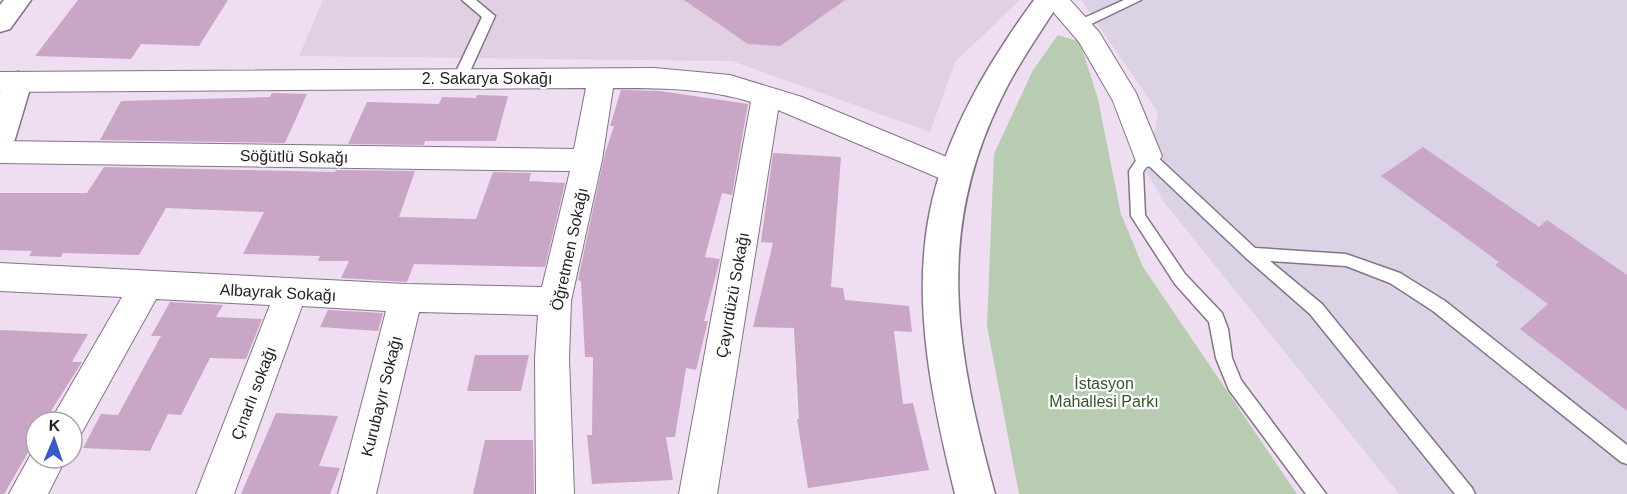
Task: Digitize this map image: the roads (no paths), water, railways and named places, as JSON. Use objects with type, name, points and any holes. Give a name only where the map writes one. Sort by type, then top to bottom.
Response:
[{"type":"main road","points":[[975,494],[963,451],[945,342],[940,272],[945,212],[957,173],[959,158],[986,96],[1016,43],[1048,0]]},
{"type":"main road","points":[[0,139],[9,82]]},
{"type":"street","points":[[1056,0],[1090,38],[1103,64],[1126,100],[1147,156]]},
{"type":"street","name":"Öğretmen Sokağı","points":[[555,494],[552,358],[555,301],[587,160],[602,78]]},
{"type":"street","name":"2. Sakarya Sokağı","points":[[9,82],[654,78],[730,85],[792,104],[957,173]]},
{"type":"street","name":"Çayırdüzü Sokağı","points":[[698,494],[766,96]]},
{"type":"street","name":"Söğütlü Sokağı","points":[[0,152],[587,160]]},
{"type":"street","name":"Albayrak Sokağı","points":[[0,277],[406,298],[555,301]]},
{"type":"street","points":[[76,410],[146,286]]},
{"type":"street","name":"Çınarlı sokağı","points":[[215,494],[291,292]]},
{"type":"street","name":"Kurubayır Sokağı","points":[[357,494],[406,298]]},
{"type":"street","points":[[27,494],[41,470]]},
{"type":"lane","points":[[460,78],[489,16],[468,0]]},
{"type":"lane","points":[[1079,25],[1135,0]]},
{"type":"lane","points":[[1317,494],[1235,385],[1224,358],[1220,329],[1215,318],[1180,279],[1138,216],[1135,188],[1137,171],[1147,156],[1251,255],[1316,309],[1466,494]]},
{"type":"lane","points":[[1251,255],[1346,260],[1395,278],[1439,306],[1627,456]]},
{"type":"park label","name":"İstasyon Mahallesi Parkı","points":[[1104,392]]}]
